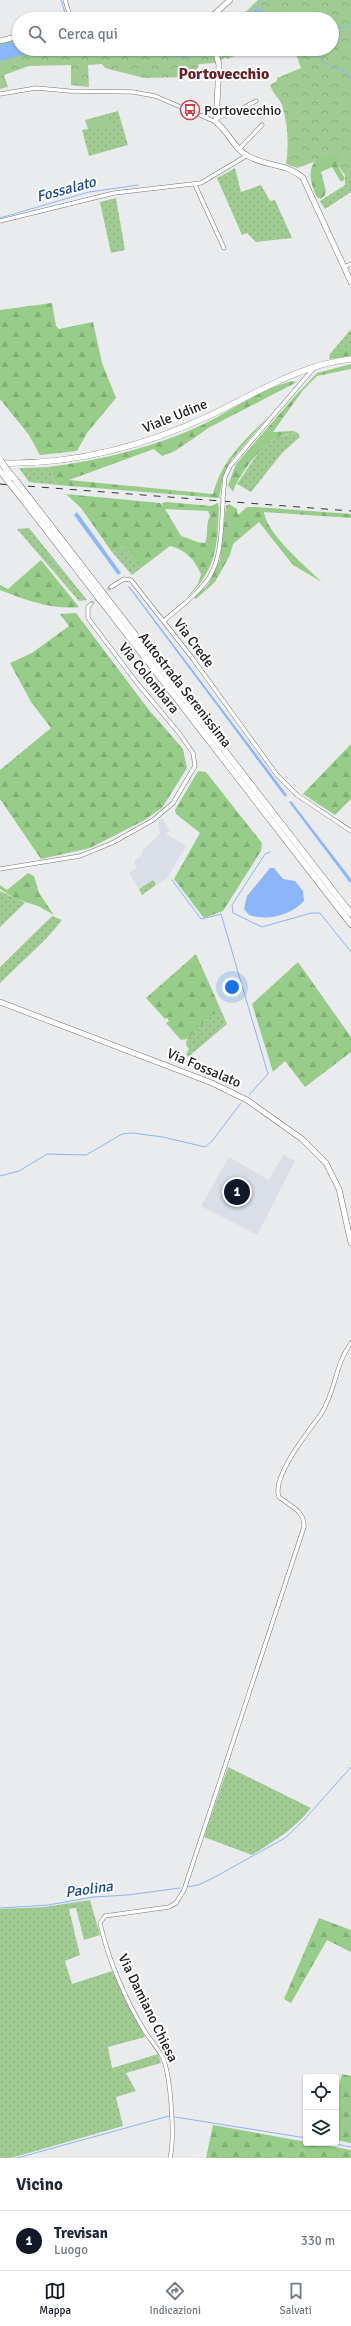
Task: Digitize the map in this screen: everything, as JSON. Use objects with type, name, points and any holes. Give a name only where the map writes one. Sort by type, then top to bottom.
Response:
[{"type":"highway","name":"Autostrada Serenissima","points":[[0,462],[9,482],[24,496],[351,914]]},
{"type":"highway","name":"Autostrada Serenissima","points":[[3,469],[16,481],[24,496],[351,924]]},
{"type":"main road","name":"Viale Udine","points":[[0,462],[34,464],[59,461],[110,451],[160,437],[212,414],[287,376],[315,366],[351,359]]},
{"type":"street","points":[[66,0],[69,12]]},
{"type":"street","points":[[217,12],[230,0]]},
{"type":"street","points":[[0,41],[12,38]]},
{"type":"street","points":[[217,56],[219,65],[217,120]]},
{"type":"street","points":[[0,94],[36,88],[133,92],[155,96],[217,120],[245,157],[285,166],[294,170],[303,178],[351,282]]},
{"type":"street","points":[[217,120],[256,101]]},
{"type":"street","points":[[239,149],[262,125]]},
{"type":"street","points":[[0,222],[114,192],[202,183],[245,157]]},
{"type":"street","points":[[194,184],[224,248]]},
{"type":"street","points":[[344,267],[351,264]]},
{"type":"street","name":"Via Crede","points":[[315,366],[230,466],[225,477],[220,544],[210,575],[203,586],[164,621],[277,774],[296,795],[351,831]]},
{"type":"street","points":[[111,587],[124,579],[131,580],[164,621]]},
{"type":"street","name":"Via Colombara","points":[[0,869],[80,856],[112,843],[153,820],[173,802],[195,766],[193,753],[179,732],[137,683],[88,618],[88,607],[91,604]]},
{"type":"street","name":"Via Fossalato","points":[[0,1002],[227,1088],[247,1100],[302,1139],[326,1163],[339,1189],[351,1243]]},
{"type":"street","name":"Via Damiano Chiesa","points":[[170,2158],[172,2147],[171,2116],[166,2068],[162,2057],[144,2030],[126,1994],[103,1937],[100,1924],[105,1916],[169,1906],[176,1903],[184,1890],[304,1527],[304,1520],[301,1513],[279,1497],[278,1485],[292,1456],[328,1404],[342,1357],[351,1343]]},
{"type":"shaded area","points":[[162,818],[170,830],[166,834],[186,846],[167,878],[156,885],[153,880],[139,889],[129,873],[137,868],[134,861],[141,856],[143,850],[160,834],[158,820]]},
{"type":"shaded area","points":[[283,1155],[295,1161],[257,1235],[201,1206],[229,1157],[269,1180]]},
{"type":"green space","points":[[258,0],[351,0],[351,180],[336,154],[297,168],[286,164],[288,142],[286,120],[281,103],[270,85],[277,81],[277,78],[301,68],[297,56],[339,56],[339,12],[245,12]]},
{"type":"green space","points":[[12,39],[12,56],[234,56],[227,59],[226,57],[216,63],[199,64],[196,72],[192,72],[191,77],[144,78],[105,68],[102,64],[88,65],[89,87],[71,85],[71,65],[29,66],[4,75],[8,87],[0,89],[0,42]]},
{"type":"green space","points":[[118,111],[128,145],[89,156],[82,130],[88,129],[85,120]]},
{"type":"green space","points":[[108,117],[111,126],[91,131],[88,122]]},
{"type":"green space","points":[[339,150],[351,159],[337,164],[345,179],[341,182],[332,167],[321,172],[326,191],[325,195],[321,199],[317,197],[313,188],[311,177],[312,167],[314,162],[318,159]]},
{"type":"green space","points":[[351,159],[351,192],[325,209],[320,201],[345,185],[345,175],[337,164]]},
{"type":"green space","points":[[235,168],[241,192],[261,185],[270,201],[275,200],[292,238],[256,242],[247,233],[242,235],[217,178]]},
{"type":"green space","points":[[116,198],[125,250],[111,253],[100,202]]},
{"type":"green space","points":[[52,303],[56,326],[59,329],[93,322],[102,363],[116,398],[87,433],[77,451],[40,455],[29,435],[0,399],[0,310]]},
{"type":"green space","points":[[351,329],[351,356],[329,359],[330,354]]},
{"type":"green space","points":[[351,347],[351,355],[336,358],[330,357],[338,349],[347,350]]},
{"type":"green space","points":[[351,364],[351,369],[317,376],[303,390],[273,432],[293,431],[298,433],[279,436],[264,447],[245,470],[233,492],[228,485],[236,464],[296,395],[317,373]]},
{"type":"green space","points":[[292,381],[297,382],[210,427],[175,451],[162,456],[154,449],[69,480],[213,494],[222,470],[235,451],[269,416],[232,459],[223,476],[219,498],[58,485],[54,480],[49,467],[89,461],[128,452],[167,439],[204,424],[269,389]]},
{"type":"green space","points":[[298,433],[300,437],[282,453],[251,492],[237,484],[261,449],[278,436]]},
{"type":"green space","points":[[49,467],[54,480],[58,485],[29,482],[19,468]]},
{"type":"green space","points":[[66,494],[160,503],[163,507],[162,503],[166,502],[211,506],[218,503],[219,514],[216,546],[207,573],[195,589],[187,597],[198,584],[201,574],[189,556],[181,550],[170,546],[141,568],[124,546],[112,552],[81,508]],"holes":[[[165,509],[208,511],[210,516],[205,543],[181,536]]]},
{"type":"green space","points":[[229,504],[237,509],[238,515],[247,507],[256,507],[351,514],[351,518],[264,512],[266,520],[279,539],[297,559],[322,582],[293,565],[259,522],[233,544],[230,555],[215,582],[196,599],[194,597],[208,585],[220,560],[226,506]]},
{"type":"green space","points":[[29,528],[87,600],[79,601],[17,529]]},
{"type":"green space","points":[[124,546],[141,568],[132,575],[112,552]]},
{"type":"green space","points":[[41,560],[79,607],[69,608],[49,606],[29,601],[0,590],[0,585],[8,589]]},
{"type":"green space","points":[[76,613],[149,710],[183,749],[187,768],[162,808],[143,821],[90,848],[41,859],[0,799],[0,770],[51,728],[31,702],[10,663],[32,653],[69,626],[60,614]]},
{"type":"green space","points":[[351,744],[351,799],[335,815],[303,794]]},
{"type":"green space","points":[[198,771],[206,772],[262,843],[261,851],[223,911],[204,918],[174,879],[200,833],[176,814],[175,810]]},
{"type":"green space","points":[[28,873],[34,876],[39,893],[54,915],[38,906],[16,899],[0,889],[0,885],[7,890]]},
{"type":"green space","points":[[153,880],[156,885],[142,895],[139,889]]},
{"type":"green space","points":[[0,891],[25,903],[0,927]]},
{"type":"green space","points":[[52,916],[62,920],[48,937],[0,983],[0,967]]},
{"type":"green space","points":[[196,954],[220,1008],[187,1039],[181,1040],[166,1023],[169,1021],[167,1018],[165,1019],[146,998]]},
{"type":"green space","points":[[298,962],[351,1037],[351,1052],[305,1087],[285,1061],[273,1072],[252,1004]]},
{"type":"green space","points":[[220,1008],[227,1024],[188,1057],[186,1054],[189,1049],[186,1045],[187,1039]]},
{"type":"green space","points":[[228,1767],[311,1808],[298,1822],[276,1840],[252,1855],[204,1837]]},
{"type":"green space","points":[[90,1900],[100,1935],[84,1940],[76,1908],[69,1909],[80,1955],[65,1961],[72,1984],[112,1971],[145,2037],[108,2047],[112,2068],[158,2054],[161,2063],[126,2073],[136,2091],[116,2097],[123,2126],[11,2158],[0,2158],[0,1909],[44,1907]]},
{"type":"green space","points":[[319,1918],[351,1930],[351,1952],[327,1940],[291,2003],[284,1999]]},
{"type":"green space","points":[[342,2074],[351,2076],[351,2143],[339,2141],[339,2086]]},
{"type":"green space","points":[[213,2125],[303,2141],[303,2146],[329,2146],[351,2150],[351,2158],[206,2158]]},
{"type":"water","points":[[259,9],[266,12],[250,12]]},
{"type":"water","points":[[12,42],[12,56],[19,56],[0,61],[0,45]]},
{"type":"water","points":[[171,56],[197,56],[188,57]]},
{"type":"water","points":[[77,512],[121,573],[118,575],[74,515]]},
{"type":"water","points":[[127,585],[287,795],[285,797]]},
{"type":"water","points":[[291,801],[351,879],[351,884],[289,802]]},
{"type":"water","points":[[270,868],[274,868],[283,879],[295,881],[303,891],[304,901],[292,910],[278,916],[256,917],[249,915],[244,909],[247,896]]},
{"type":"waterway","points":[[61,0],[65,12]]},
{"type":"waterway","points":[[255,10],[263,0]]},
{"type":"waterway","points":[[339,29],[351,26]]},
{"type":"waterway","name":"Portovecchio","points":[[319,56],[323,62],[331,67],[347,71],[351,79]]},
{"type":"waterway","name":"Fossalato","points":[[0,218],[89,192],[138,185]]},
{"type":"waterway","points":[[270,852],[265,854],[232,905],[233,913],[262,927],[311,913],[320,913],[351,952]]},
{"type":"waterway","points":[[172,880],[201,919],[221,914],[268,1074],[249,1095]]},
{"type":"waterway","points":[[0,1176],[19,1171],[47,1154],[86,1155],[122,1134],[132,1133],[163,1137],[205,1147],[212,1141],[241,1103]]},
{"type":"waterway","points":[[187,1887],[198,1885],[213,1878],[285,1838],[304,1820],[351,1767]]},
{"type":"waterway","name":"Paolina","points":[[0,1908],[48,1905],[94,1897],[127,1895],[180,1888]]},
{"type":"waterway","points":[[17,2158],[169,2116],[303,2138]]},
{"type":"waterway","points":[[339,2145],[351,2147]]},
{"type":"tunnel","points":[[91,604],[111,587]]},
{"type":"railway","points":[[0,484],[351,511]]},
{"type":"place","name":"Portovecchio","points":[[190,110]]},
{"type":"place","name":"Trevisan","points":[[237,1192]]},
{"type":"district","name":"Portovecchio","points":[[224,74]]}]
